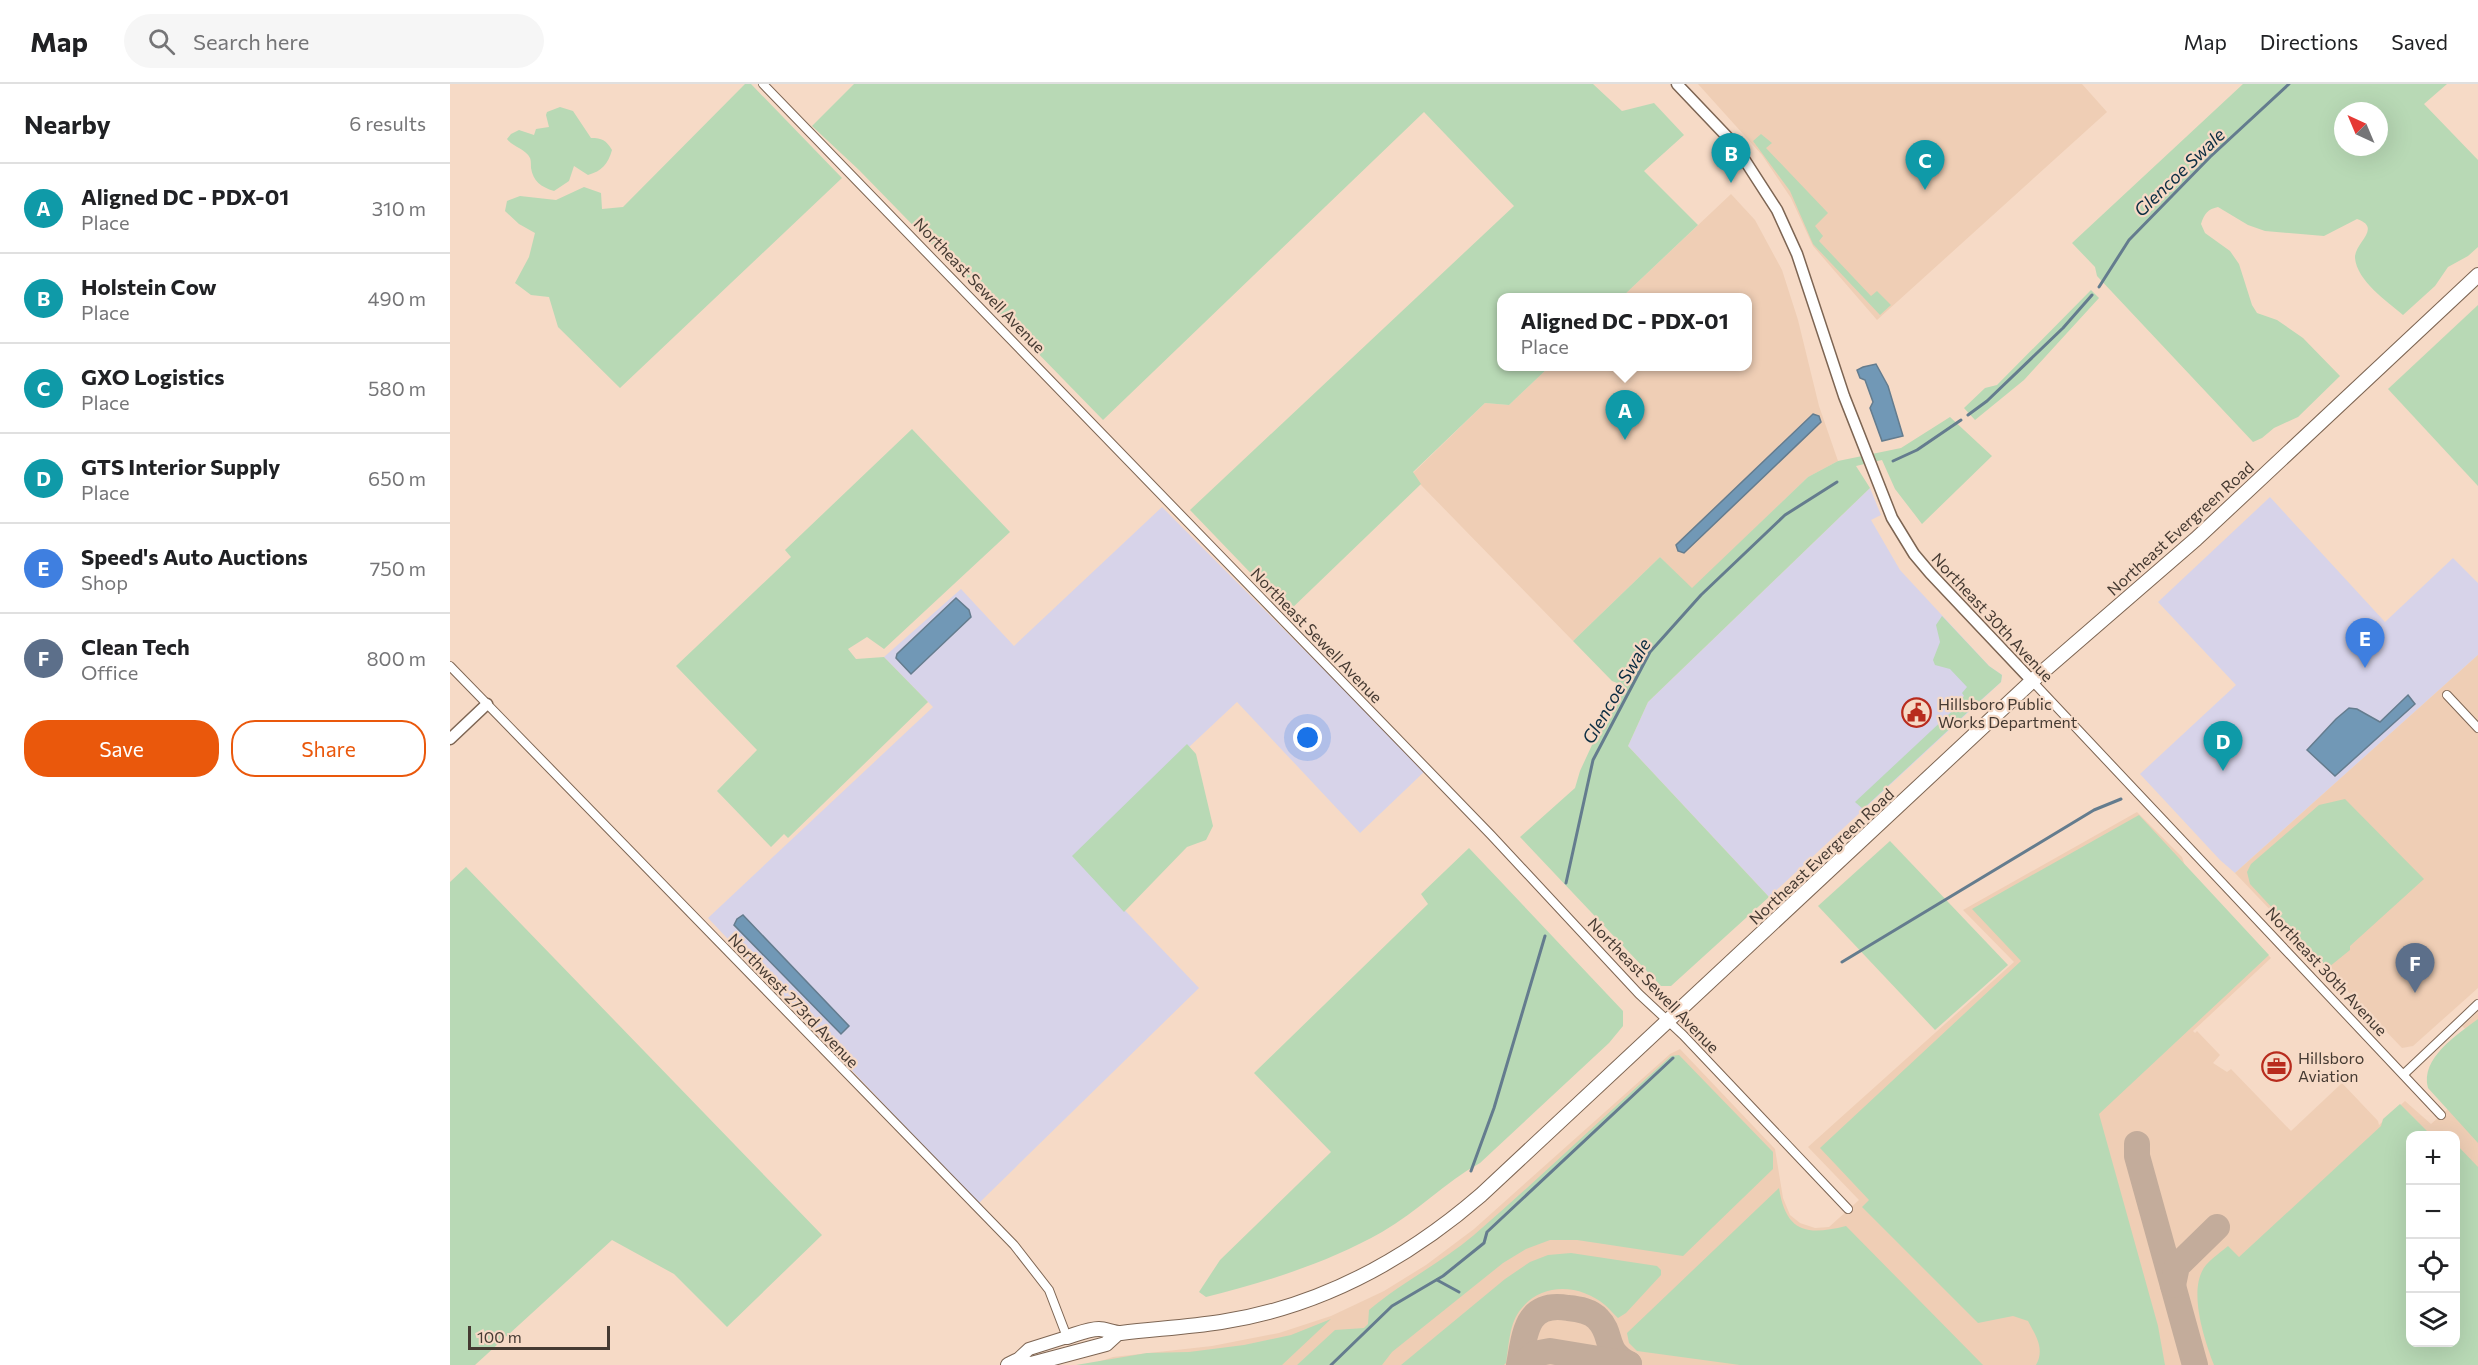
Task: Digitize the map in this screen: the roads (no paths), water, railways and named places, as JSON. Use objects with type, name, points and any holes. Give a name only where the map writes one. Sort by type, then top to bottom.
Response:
[{"type":"main road","name":"Northeast Evergreen Road","points":[[1012,1363],[1029,1349],[1099,1329],[1118,1333],[1221,1322],[1273,1310],[1323,1294],[1387,1263],[1441,1228],[1475,1200],[2032,681],[2196,539],[2478,275]]},
{"type":"main road","name":"Northeast Evergreen Road","points":[[1012,1363],[1031,1364],[1106,1344],[1118,1333]]},
{"type":"street","name":"Northeast Sewell Avenue","points":[[763,84],[1683,1035],[1848,1209]]},
{"type":"street","name":"Northeast 30th Avenue","points":[[1677,84],[1735,145],[1778,210],[1797,254],[1850,413],[1887,506],[1902,534],[1930,573],[2441,1115]]},
{"type":"street","name":"Northwest 273rd Avenue","points":[[450,666],[1014,1245],[1049,1290],[1068,1337]]},
{"type":"street","points":[[2447,695],[2478,728]]},
{"type":"street","points":[[450,739],[487,704]]},
{"type":"street","points":[[2404,1074],[2478,1004]]},
{"type":"water","points":[[1876,364],[1888,386],[1903,436],[1882,441],[1870,408],[1873,402],[1865,380],[1860,378],[1857,370]]},
{"type":"water","points":[[1813,414],[1819,416],[1821,422],[1684,553],[1678,551],[1676,545]]},
{"type":"water","points":[[956,598],[969,610],[971,617],[911,674],[896,658],[897,654]]},
{"type":"water","points":[[2408,695],[2415,704],[2335,776],[2307,750],[2349,708],[2357,709],[2380,722]]},
{"type":"water","points":[[743,915],[849,1026],[841,1034],[734,925]]},
{"type":"waterway","name":"Glencoe Swale","points":[[2099,287],[2129,240],[2210,157],[2289,84]]},
{"type":"waterway","name":"Glencoe Swale","points":[[1968,415],[1987,401],[2063,328],[2092,295]]},
{"type":"waterway","name":"Glencoe Swale","points":[[1893,461],[1917,450],[1961,420]]},
{"type":"waterway","name":"Glencoe Swale","points":[[1566,883],[1593,760],[1650,652],[1701,595],[1785,515],[1837,482]]},
{"type":"waterway","points":[[1842,962],[2094,810],[2121,799]]},
{"type":"waterway","name":"Glencoe Swale","points":[[1471,1171],[1494,1108],[1545,936]]},
{"type":"waterway","points":[[1331,1365],[1392,1306],[1443,1276],[1484,1243],[1487,1232],[1673,1058]]},
{"type":"waterway","name":"Glencoe Swale","points":[[1437,1280],[1459,1292]]},
{"type":"place","name":"Holstein Cow","points":[[1731,183]]},
{"type":"place","name":"GXO Logistics","points":[[1925,190]]},
{"type":"place","name":"Aligned DC - PDX-01","points":[[1625,440]]},
{"type":"place","name":"Speed's Auto Auctions","points":[[2365,668]]},
{"type":"place","name":"Hillsboro Public Works Department","points":[[1917,712]]},
{"type":"place","name":"GTS Interior Supply","points":[[2223,771]]},
{"type":"place","name":"Clean Tech","points":[[2415,993]]},
{"type":"place","name":"Hillsboro Aviation","points":[[2277,1066]]}]
